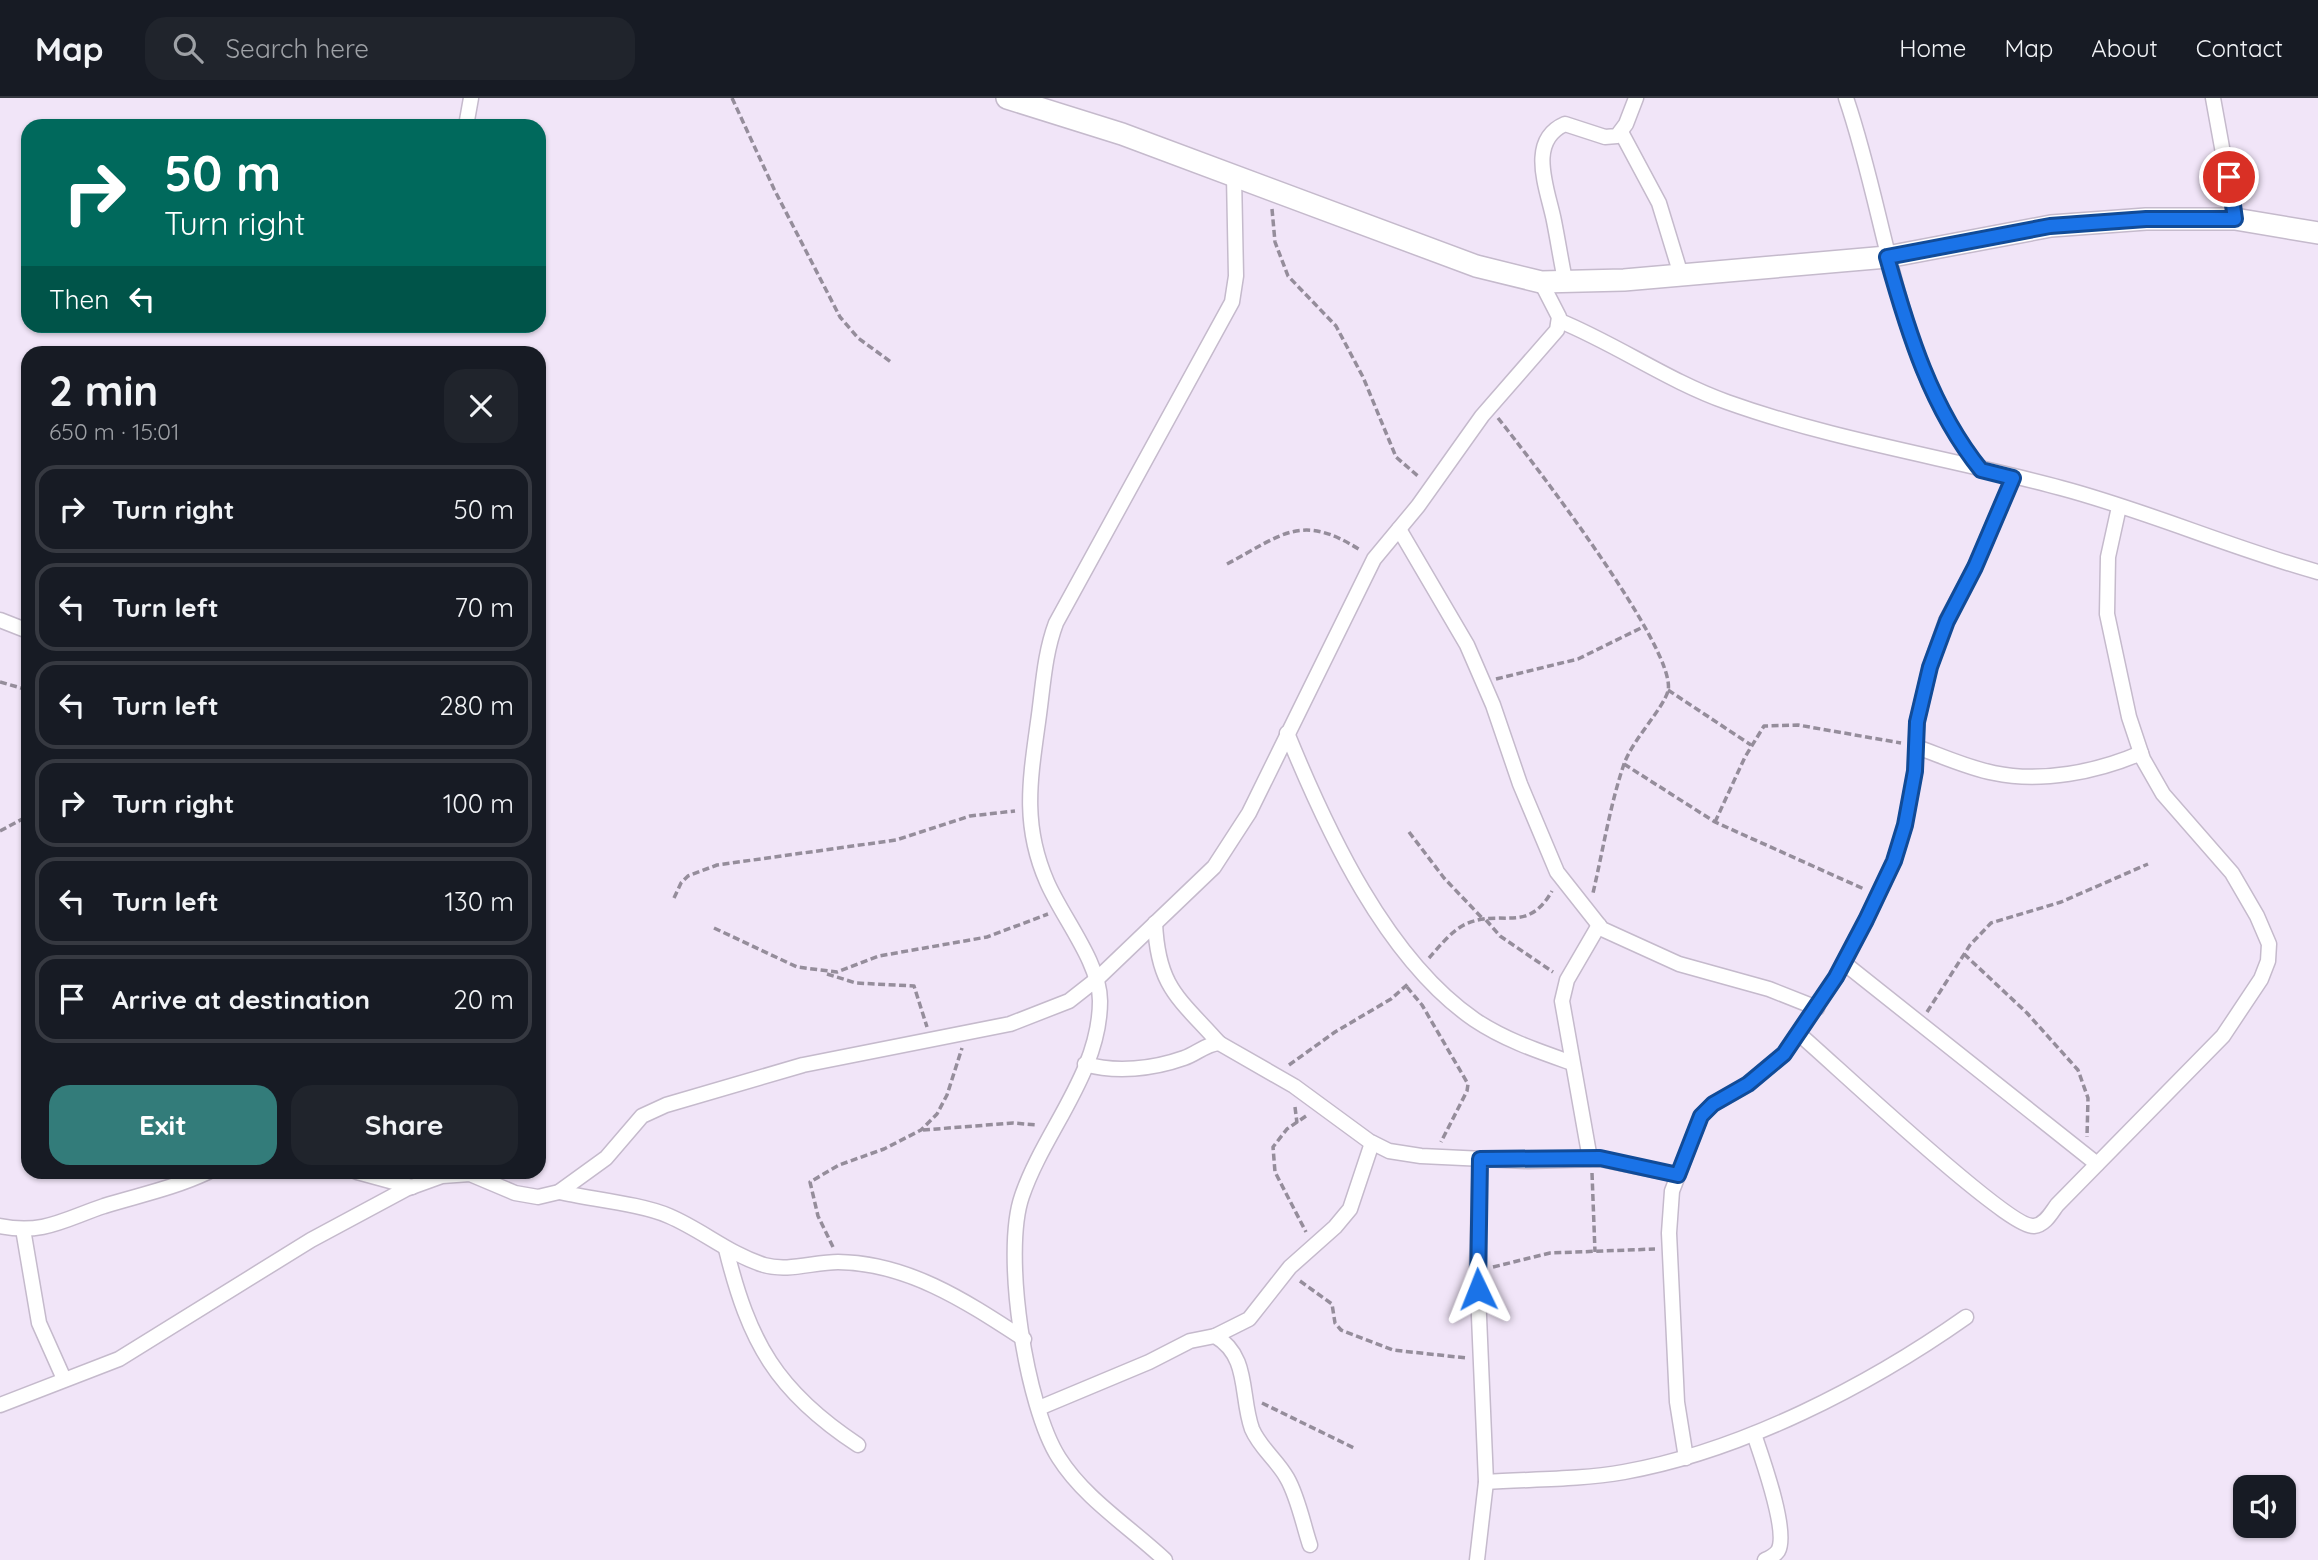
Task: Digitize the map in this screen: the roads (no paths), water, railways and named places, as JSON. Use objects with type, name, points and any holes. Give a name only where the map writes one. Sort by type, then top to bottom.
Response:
[{"type":"street","points":[[467,119],[471,98]]},
{"type":"street","points":[[1007,98],[1122,134],[1476,266],[1541,282],[1681,275],[1887,257],[2050,226],[2146,219],[2235,219],[2316,230]]},
{"type":"street","points":[[1565,280],[1541,161],[1546,141],[1554,129],[1566,124],[1612,138],[1621,132],[1636,98]]},
{"type":"street","points":[[1846,98],[1901,307],[1941,412],[1981,470]]},
{"type":"street","points":[[2213,98],[2235,219]]},
{"type":"street","points":[[1621,132],[1659,203],[1681,275]]},
{"type":"street","points":[[1165,1560],[1091,1496],[1068,1471],[1049,1441],[1038,1408],[1015,1297],[1013,1249],[1022,1197],[1085,1064],[1099,1018],[1097,979],[1045,878],[1030,828],[1028,787],[1047,648],[1056,623],[1232,302],[1236,276],[1234,176]]},
{"type":"street","points":[[1541,282],[1560,321],[1594,335],[1667,377],[1725,401],[1858,442],[2061,488],[2318,572]]},
{"type":"street","points":[[481,1179],[515,1194],[538,1197],[559,1192],[606,1158],[642,1116],[666,1105],[803,1065],[1037,1016],[1069,1001],[1097,979],[1214,867],[1250,813],[1374,559],[1490,407],[1551,339],[1560,321]]},
{"type":"street","points":[[1686,1458],[1677,1402],[1670,1249],[1672,1191],[1701,1116],[1713,1104],[1748,1084],[1768,1068],[1799,1034],[1844,963],[1878,895],[1894,861],[1905,825],[1917,747],[1917,722],[1930,667],[1947,621],[1975,567],[2013,478]]},
{"type":"street","points":[[1799,1034],[1851,1078],[1905,1131],[2021,1223],[2033,1227],[2044,1222],[2092,1160],[2223,1036],[2261,979],[2268,961],[2269,944],[2232,873],[2163,794],[2141,753],[2116,670],[2107,614],[2108,557],[2119,507]]},
{"type":"street","points":[[1399,528],[1467,645],[1484,682],[1520,784],[1561,877],[1588,912],[1600,925],[1621,940],[1679,964],[1769,989],[1817,1008]]},
{"type":"street","points":[[0,620],[21,628]]},
{"type":"street","points":[[1287,733],[1310,790],[1353,869],[1387,928],[1418,971],[1459,1009],[1493,1031],[1529,1049],[1572,1063]]},
{"type":"street","points":[[1917,747],[1991,773],[2017,777],[2046,777],[2101,766],[2141,753]]},
{"type":"street","points":[[1155,923],[1163,978],[1185,1009],[1219,1043],[1276,1075],[1372,1143],[1389,1151],[1434,1157],[1621,1161],[1678,1175]]},
{"type":"street","points":[[1590,1159],[1562,1001],[1567,980],[1600,925]]},
{"type":"street","points":[[1844,963],[2092,1160]]},
{"type":"street","points":[[1085,1064],[1110,1070],[1159,1065],[1219,1043]]},
{"type":"street","points":[[1038,1408],[1149,1362],[1190,1341],[1215,1336],[1249,1318],[1287,1272],[1335,1227],[1350,1209],[1372,1143]]},
{"type":"street","points":[[1477,1560],[1486,1482],[1477,1269],[1480,1159]]},
{"type":"street","points":[[0,1226],[23,1229],[52,1227],[105,1206],[180,1186],[194,1179]]},
{"type":"street","points":[[383,1179],[412,1187]]},
{"type":"street","points":[[0,1405],[119,1359],[311,1240],[412,1187],[434,1179]]},
{"type":"street","points":[[559,1192],[665,1214],[726,1249],[766,1266],[839,1262],[908,1276],[940,1287],[1024,1339]]},
{"type":"street","points":[[23,1229],[39,1323],[64,1380]]},
{"type":"street","points":[[726,1249],[754,1338],[797,1398],[824,1423],[858,1445]]},
{"type":"street","points":[[1486,1482],[1622,1472],[1686,1458],[1754,1434],[1922,1348],[1966,1317]]},
{"type":"street","points":[[1215,1336],[1232,1350],[1246,1395],[1252,1428],[1260,1444],[1288,1479],[1310,1545]]},
{"type":"street","points":[[1754,1434],[1773,1490],[1779,1521],[1780,1547],[1777,1553],[1765,1560]]}]
